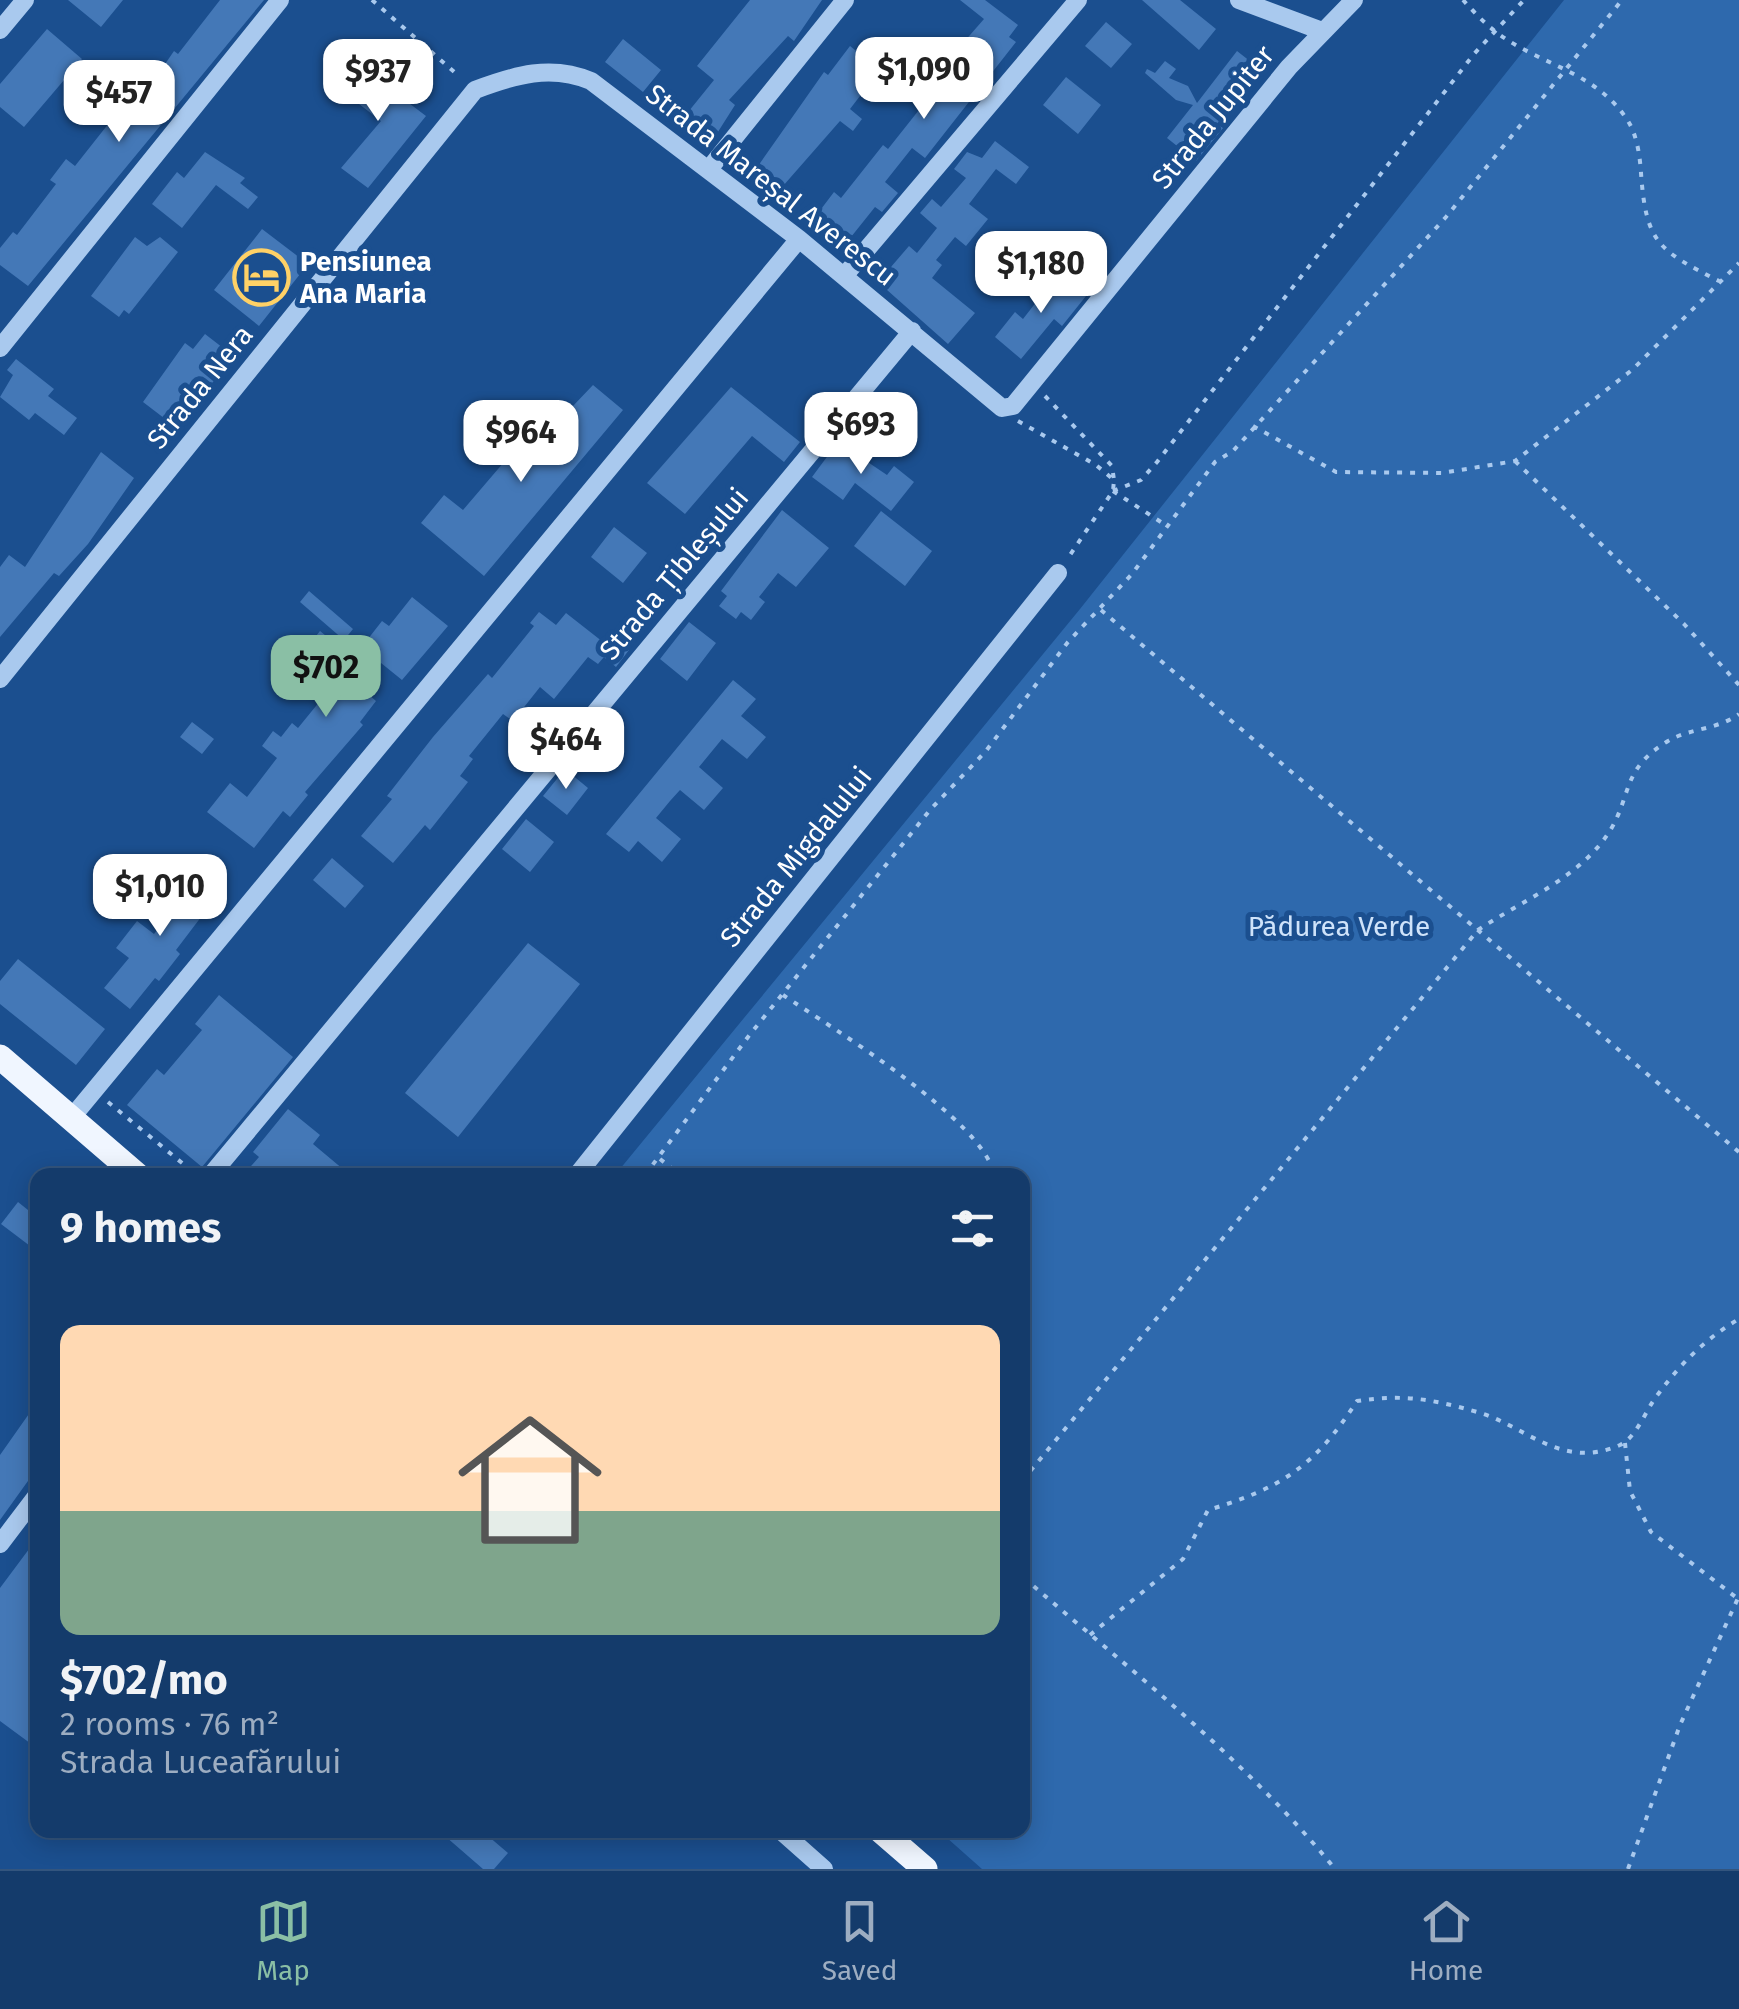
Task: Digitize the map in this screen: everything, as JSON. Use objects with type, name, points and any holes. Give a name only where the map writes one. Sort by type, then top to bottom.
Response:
[{"type":"main road","points":[[0,1057],[74,1116],[129,1168]]},
{"type":"main road","points":[[889,1838],[924,1869]]},
{"type":"street","points":[[0,30],[25,0]]},
{"type":"street","points":[[0,348],[280,0]]},
{"type":"street","points":[[709,169],[845,0]]},
{"type":"street","points":[[844,275],[1078,0]]},
{"type":"street","points":[[1238,0],[1322,32]]},
{"type":"street","name":"Strada Jupiter","points":[[1002,408],[1013,406],[1322,32],[1354,0]]},
{"type":"street","name":"Strada Mareșal Averescu","points":[[475,90],[540,72],[566,70],[591,81],[799,239],[1002,408]]},
{"type":"street","name":"Strada Nera","points":[[0,678],[475,90]]},
{"type":"street","points":[[74,1116],[799,239]]},
{"type":"street","name":"Strada Țibleșului","points":[[217,1168],[912,331]]},
{"type":"street","name":"Strada Migdalului","points":[[583,1168],[1058,573]]},
{"type":"street","points":[[0,1544],[30,1505]]},
{"type":"street","points":[[789,1838],[824,1869]]},
{"type":"path","points":[[372,0],[475,90]]},
{"type":"path","points":[[1463,0],[1495,32],[1582,75],[1606,94],[1630,124],[1640,162],[1648,230],[1668,252],[1720,282]]},
{"type":"path","points":[[1113,492],[1141,480],[1157,462],[1259,326],[1524,0]]},
{"type":"path","points":[[652,1168],[783,994],[930,810],[986,751],[1068,642],[1100,610],[1215,462],[1233,451],[1251,426],[1446,217],[1622,0]]},
{"type":"path","points":[[1251,426],[1336,472],[1442,472],[1514,461],[1632,370],[1739,263]]},
{"type":"path","points":[[1032,382],[1112,466],[1114,480],[1113,492],[1058,573]]},
{"type":"path","points":[[1002,408],[1028,430],[1096,465],[1114,480]]},
{"type":"path","points":[[1514,461],[1658,598],[1739,685]]},
{"type":"path","points":[[1113,492],[1166,524]]},
{"type":"path","points":[[1100,610],[1739,1152]]},
{"type":"path","points":[[1030,1471],[1478,930],[1568,876],[1611,829],[1630,776],[1668,741],[1726,723],[1739,714]]},
{"type":"path","points":[[783,994],[922,1092],[991,1156],[993,1168]]},
{"type":"path","points":[[94,1091],[188,1168]]},
{"type":"path","points":[[660,1159],[671,1168]]},
{"type":"path","points":[[1090,1634],[1183,1559],[1208,1510],[1264,1493],[1328,1446],[1356,1400],[1405,1394],[1482,1413],[1538,1444],[1597,1453],[1625,1443],[1656,1397],[1704,1340],[1739,1319]]},
{"type":"path","points":[[1625,1443],[1630,1490],[1651,1532],[1738,1597],[1680,1725],[1628,1869]]},
{"type":"path","points":[[1030,1583],[1296,1820],[1335,1869]]},
{"type":"green space","name":"Pădurea Verde","points":[[1564,0],[1739,0],[1739,1869],[982,1869],[947,1838],[1030,1838],[1030,1168],[621,1168],[1080,609]]},
{"type":"building","points":[[68,0],[123,0],[101,27]]},
{"type":"building","points":[[220,0],[264,0],[28,286],[0,265],[0,248],[13,232],[17,235],[56,184],[50,180],[66,159],[75,166],[109,123],[119,131],[174,51],[178,54]]},
{"type":"building","points":[[750,0],[822,0],[794,41],[788,36],[729,100],[735,105],[709,146],[680,122],[714,80],[697,66]]},
{"type":"building","points":[[960,0],[985,0],[1018,25],[1009,37],[1016,42],[925,158],[912,148],[885,182],[898,193],[882,212],[875,207],[847,242],[842,238],[839,242],[812,221],[834,192],[841,198],[883,145],[888,149],[938,86],[941,80],[935,75],[984,19]]},
{"type":"building","points":[[1142,0],[1180,0],[1216,29],[1199,50]]},
{"type":"building","points":[[1106,22],[1132,44],[1111,68],[1085,46]]},
{"type":"building","points":[[47,29],[82,59],[24,127],[0,107],[0,84]]},
{"type":"building","points":[[623,39],[661,70],[643,92],[605,62]]},
{"type":"building","points":[[850,46],[880,70],[850,109],[862,119],[853,131],[840,121],[783,186],[758,166],[824,72],[828,75]]},
{"type":"building","points":[[1237,51],[1260,69],[1217,124],[1223,128],[1196,161],[1167,138],[1193,105],[1176,100],[1145,73],[1147,69],[1155,73],[1165,61],[1176,69],[1169,78],[1188,86],[1197,103]]},
{"type":"building","points":[[356,63],[426,116],[368,188],[341,168],[381,121],[337,87]]},
{"type":"building","points":[[1066,77],[1101,105],[1078,134],[1043,105]]},
{"type":"building","points":[[995,141],[1029,167],[1016,184],[996,169],[969,204],[988,219],[966,246],[955,237],[936,260],[942,265],[932,278],[975,313],[948,344],[878,282],[909,246],[917,253],[937,228],[920,213],[932,199],[941,207],[966,178],[954,169],[967,152],[982,158]]},
{"type":"building","points":[[205,152],[245,178],[240,183],[258,197],[248,209],[216,185],[182,228],[152,204],[177,172],[184,178]]},
{"type":"building","name":"Pensiunea Ana Maria","points":[[262,229],[308,264],[259,326],[214,290]]},
{"type":"building","points":[[135,237],[147,246],[160,237],[178,252],[129,314],[124,310],[119,317],[91,296]]},
{"type":"building","points":[[1058,274],[1086,296],[1062,326],[1054,319],[1021,359],[995,337],[1015,312],[1023,319]]},
{"type":"building","points":[[205,334],[227,351],[214,368],[220,373],[177,428],[143,402],[185,343],[193,349]]},
{"type":"building","points":[[16,359],[54,389],[48,396],[77,418],[64,435],[35,413],[29,420],[0,397],[13,375],[7,370]]},
{"type":"building","points":[[593,385],[623,410],[484,576],[421,523],[444,495],[463,510],[521,442],[531,450]]},
{"type":"building","points":[[731,387],[800,442],[784,462],[752,436],[685,514],[647,483]]},
{"type":"building","points":[[838,442],[887,475],[894,466],[914,482],[891,511],[855,483],[843,500],[812,477]]},
{"type":"building","points":[[101,452],[134,478],[88,544],[59,576],[54,573],[0,637],[0,567],[9,555],[25,567]]},
{"type":"building","points":[[782,510],[829,548],[796,587],[778,573],[759,597],[765,602],[751,620],[741,612],[736,619],[719,606],[727,596],[721,591]]},
{"type":"building","points":[[881,511],[932,551],[905,586],[854,546]]},
{"type":"building","points":[[614,527],[647,553],[623,583],[591,557]]},
{"type":"building","points":[[309,591],[353,629],[344,640],[300,602]]},
{"type":"building","points":[[412,597],[448,626],[402,680],[381,663],[361,688],[376,701],[360,722],[363,725],[305,792],[308,795],[290,817],[283,811],[254,848],[207,812],[230,783],[247,797],[277,758],[262,746],[273,731],[281,737],[292,723],[298,728],[329,690],[301,667],[315,649],[309,645],[320,631],[353,658],[382,621],[389,626]]},
{"type":"building","points":[[539,612],[556,625],[566,613],[603,642],[609,635],[629,650],[616,667],[604,657],[598,664],[588,657],[554,699],[540,687],[513,721],[503,714],[469,756],[473,759],[460,776],[468,782],[430,830],[425,825],[393,863],[361,836],[392,799],[387,796],[433,737],[488,674],[492,678],[534,626],[530,623]]},
{"type":"building","points":[[689,622],[716,643],[687,681],[660,659]]},
{"type":"building","points":[[733,680],[756,699],[741,716],[766,737],[747,759],[722,739],[699,767],[723,788],[704,810],[680,790],[670,801],[656,818],[681,839],[662,862],[638,841],[629,852],[606,834]]},
{"type":"building","points":[[192,722],[214,739],[202,754],[180,737]]},
{"type":"building","points":[[565,769],[588,788],[567,815],[543,796]]},
{"type":"building","points":[[526,819],[554,842],[530,872],[502,849]]},
{"type":"building","points":[[332,858],[364,886],[345,908],[313,880]]},
{"type":"building","points":[[173,863],[214,888],[211,892],[217,896],[176,950],[180,954],[130,1009],[104,988],[129,958],[116,948],[137,921],[154,934],[185,893],[163,876]]},
{"type":"building","points":[[528,943],[580,984],[458,1137],[405,1093]]},
{"type":"building","points":[[18,959],[105,1029],[76,1065],[0,1004],[0,981]]},
{"type":"building","points":[[219,995],[293,1057],[202,1167],[127,1105],[157,1069],[164,1075],[202,1030],[195,1024]]},
{"type":"building","points":[[288,1109],[320,1135],[313,1144],[342,1168],[249,1168],[259,1157],[253,1152]]},
{"type":"building","points":[[18,1202],[30,1212],[30,1246],[1,1224]]},
{"type":"building","points":[[30,1412],[30,1478],[0,1520],[0,1455]]},
{"type":"building","points":[[30,1548],[30,1743],[0,1721],[0,1588]]},
{"type":"building","points":[[447,1838],[490,1838],[508,1853],[494,1869],[483,1869]]},
{"type":"place","name":"Pensiunea Ana Maria","points":[[261,277]]}]
